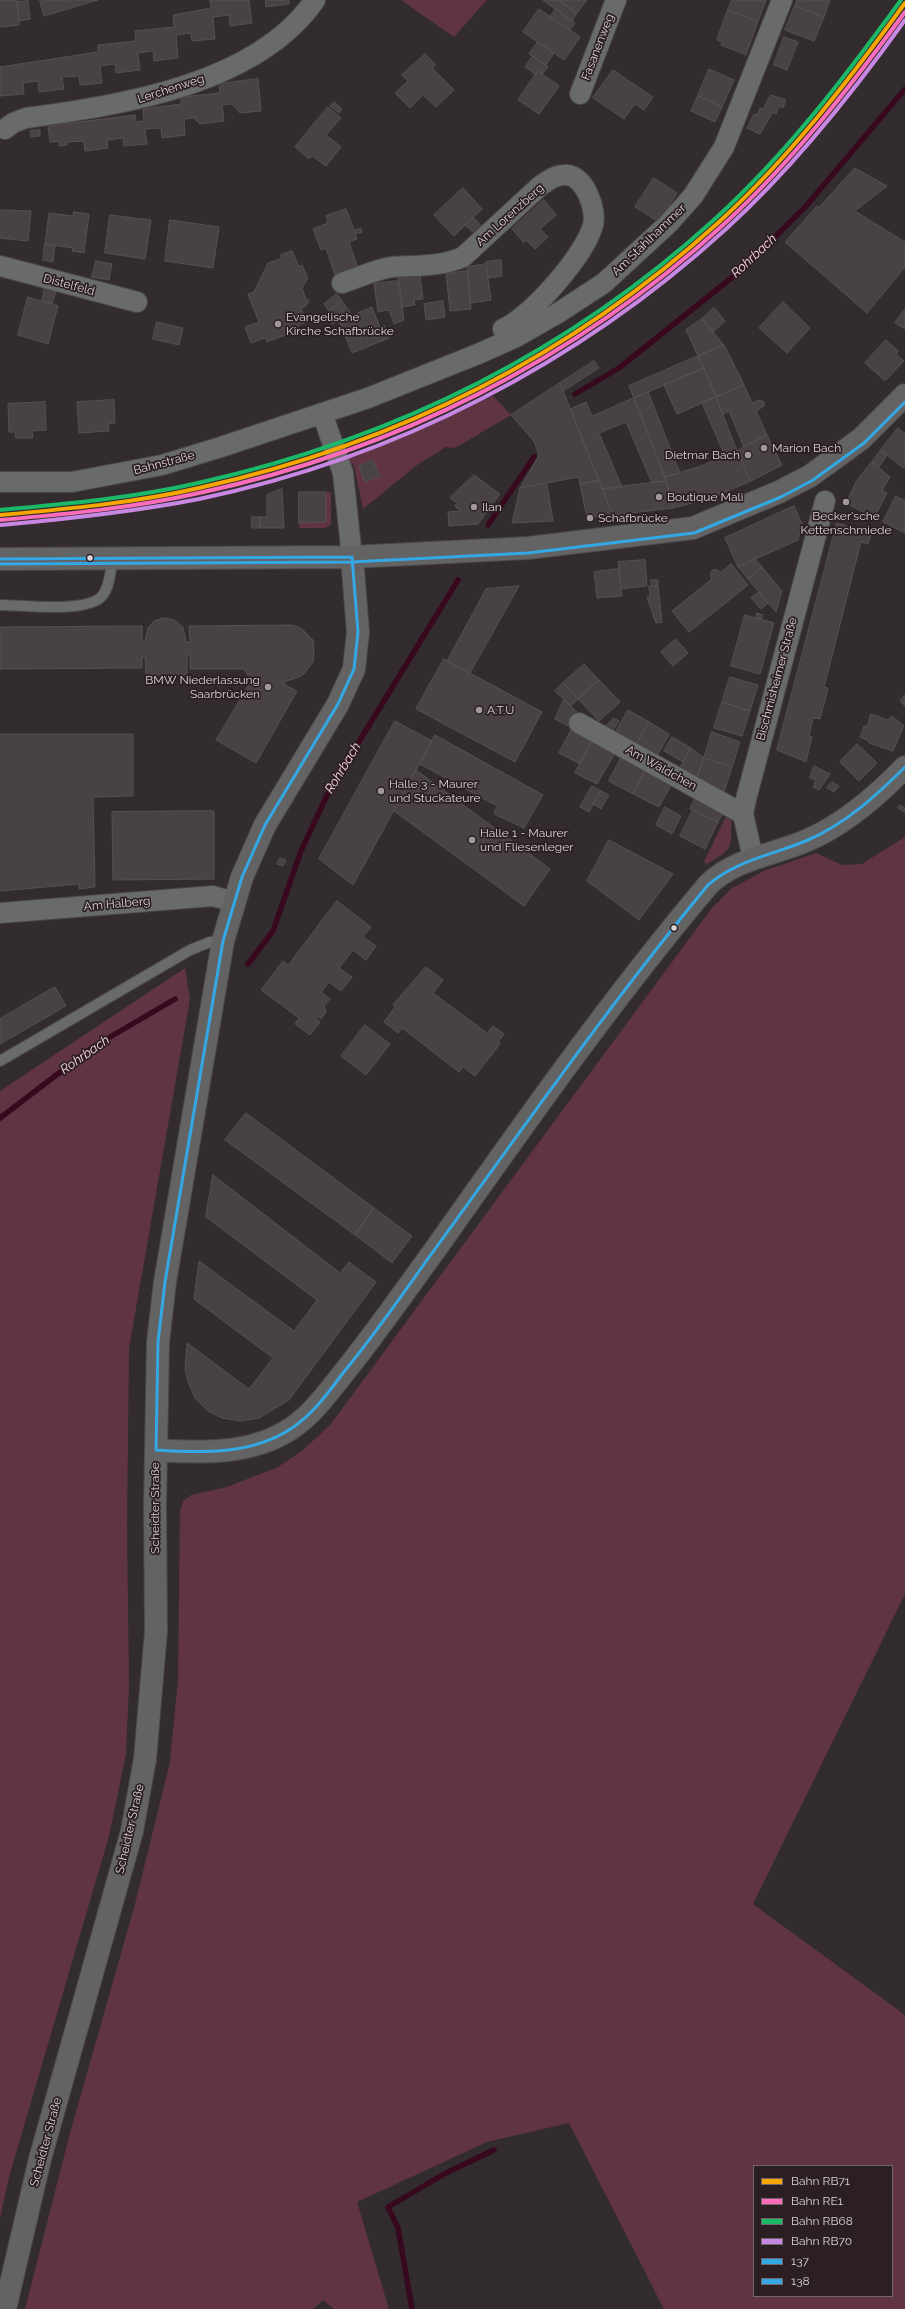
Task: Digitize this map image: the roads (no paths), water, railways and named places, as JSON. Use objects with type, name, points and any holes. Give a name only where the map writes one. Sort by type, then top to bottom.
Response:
[{"type":"main road","points":[[0,559],[352,557],[539,547],[693,528],[779,492],[810,476],[861,439],[905,395]]},
{"type":"main road","name":"Scheidter Straße","points":[[5,2309],[33,2189],[132,1831],[146,1759],[156,1631],[156,1450],[158,1342],[165,1282],[223,941],[234,902],[251,855],[265,825],[338,704],[354,669],[358,632],[352,557]]},
{"type":"main road","points":[[156,1450],[225,1451],[250,1446],[269,1440],[292,1428],[314,1410],[376,1333],[609,1010],[710,882],[730,867],[753,858],[791,847],[820,835],[850,816],[882,790],[905,767]]},
{"type":"street","name":"Lerchenweg","points":[[5,129],[13,123],[26,118],[127,102],[207,77],[243,60],[271,43],[303,17],[315,0]]},
{"type":"street","name":"Fasanenweg","points":[[580,94],[616,0]]},
{"type":"street","name":"Am Stahlhammer","points":[[411,381],[516,337],[558,313],[604,283],[668,224],[693,196],[724,147],[782,0]]},
{"type":"street","name":"Am Lorenzberg","points":[[342,283],[391,267],[432,266],[450,263],[463,257],[540,186],[554,176],[569,175],[580,182],[592,200],[593,224],[582,248],[546,296],[526,315],[508,327],[432,360],[411,381]]},
{"type":"street","name":"Distelfeld","points":[[0,266],[138,302]]},
{"type":"street","name":"Bahnstraße","points":[[0,482],[72,482],[117,474],[199,454],[322,413],[411,381]]},
{"type":"street","points":[[322,413],[343,473],[352,557]]},
{"type":"street","name":"Bischmisheimer Straße","points":[[753,858],[743,814],[825,501]]},
{"type":"street","name":"Am Wäldchen","points":[[579,723],[743,814]]},
{"type":"street","name":"Am Halberg","points":[[0,913],[213,896],[234,902]]},
{"type":"lane","points":[[0,605],[76,606],[90,604],[101,597],[106,590],[113,559]]},
{"type":"lane","points":[[0,1062],[190,950],[210,942],[223,941]]},
{"type":"waterway","name":"Rohrbach","points":[[575,394],[619,368],[745,267],[806,206],[905,89]]},
{"type":"waterway","name":"Rohrbach","points":[[488,525],[534,457]]},
{"type":"waterway","name":"Rohrbach","points":[[248,964],[273,931],[301,851],[330,789],[458,580]]},
{"type":"waterway","name":"Rohrbach","points":[[0,1118],[93,1047],[175,999]]},
{"type":"waterway","points":[[412,2309],[398,2228],[388,2207],[446,2173],[494,2150]]},
{"type":"rail line","name":"RB68","points":[[0,510],[75,503],[149,493],[198,483],[270,465],[341,442],[409,416],[475,385],[538,350],[600,311],[659,267],[716,218],[742,193],[767,168],[814,114],[901,0]]},
{"type":"rail line","name":"RB71","points":[[0,515],[75,508],[150,498],[199,488],[272,470],[342,447],[411,420],[477,390],[540,354],[602,315],[662,271],[719,222],[770,171],[818,117],[905,3]]},
{"type":"rail line","name":"RE1","points":[[0,520],[125,507],[199,493],[271,475],[342,452],[411,425],[479,394],[544,358],[606,318],[666,274],[723,225],[773,176],[796,150],[841,96],[905,12]]},
{"type":"rail line","name":"RB70","points":[[1,525],[75,518],[150,508],[199,499],[272,481],[343,458],[413,431],[480,399],[546,363],[609,322],[669,278],[726,229],[799,155],[843,102],[905,20]]},
{"type":"place","name":"Evangelische Kirche Schafbrücke","points":[[278,324]]},
{"type":"place","name":"Marion Bach","points":[[764,448]]},
{"type":"place","name":"Dietmar Bach","points":[[748,455]]},
{"type":"place","name":"Boutique Mali","points":[[659,497]]},
{"type":"place","name":"Becker'sche Kettenschmiede","points":[[846,502]]},
{"type":"place","name":"Ilan","points":[[474,507]]},
{"type":"place","name":"Schafbrücke","points":[[590,518]]},
{"type":"place","name":"BMW Niederlassung Saarbrücken","points":[[268,687]]},
{"type":"place","name":"A.T.U","points":[[479,710]]},
{"type":"place","name":"Halle 3 - Maurer und Stuckateure","points":[[381,791]]},
{"type":"place","name":"Halle 1 - Maurer und Fliesenleger","points":[[472,840]]}]
